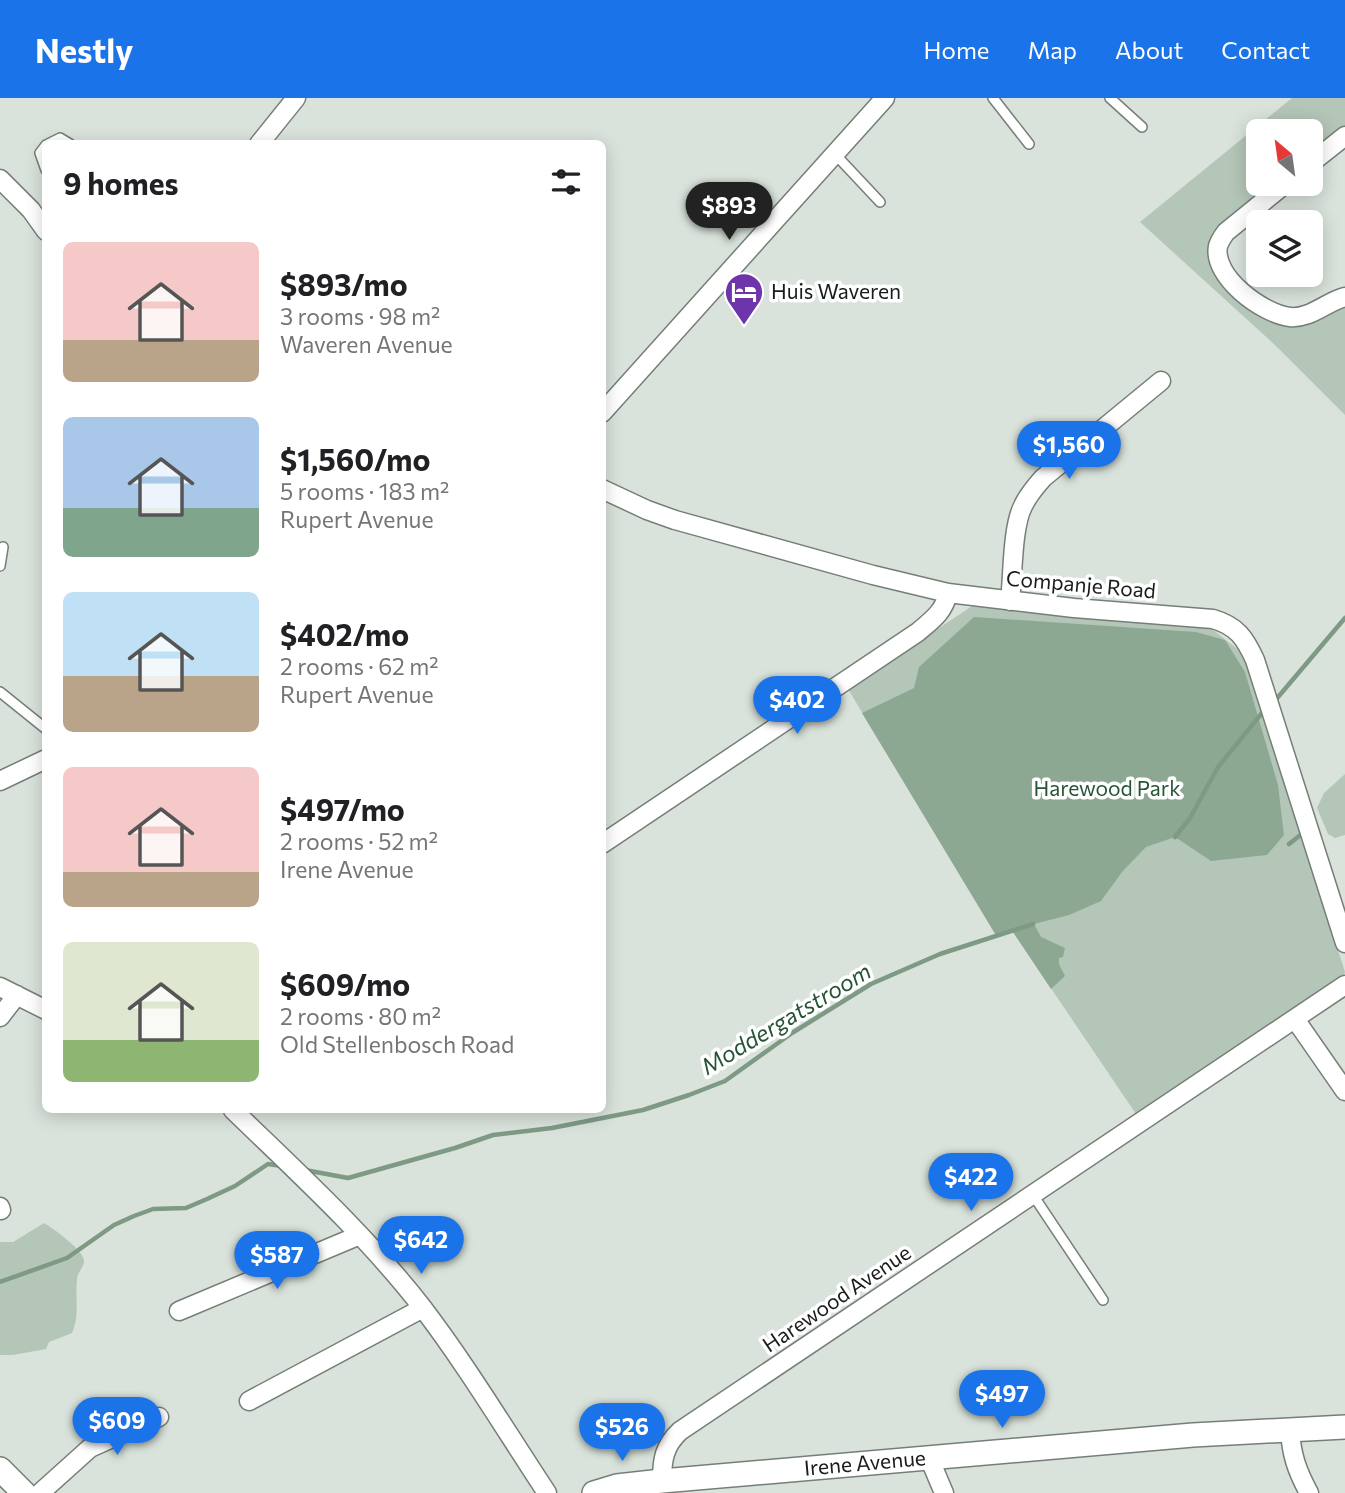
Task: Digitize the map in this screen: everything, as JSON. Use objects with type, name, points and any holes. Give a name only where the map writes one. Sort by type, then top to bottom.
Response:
[{"type":"street","points":[[262,140],[296,98]]},
{"type":"street","points":[[606,410],[885,98]]},
{"type":"street","points":[[1323,153],[1345,136]]},
{"type":"street","points":[[0,179],[31,210],[42,225]]},
{"type":"street","points":[[1270,196],[1220,240],[1218,253],[1224,271],[1254,303],[1290,317],[1304,316],[1331,301],[1345,297]]},
{"type":"street","points":[[1010,601],[1017,523],[1031,492],[1043,478],[1161,381]]},
{"type":"street","name":"Companje Road","points":[[606,491],[676,520],[948,593],[1213,619],[1227,623],[1239,631],[1255,660],[1345,943]]},
{"type":"street","points":[[606,841],[918,632],[938,615],[948,593]]},
{"type":"street","points":[[0,781],[42,760]]},
{"type":"street","name":"Harewood Avenue","points":[[662,1481],[663,1453],[670,1440],[680,1431],[1345,985]]},
{"type":"street","points":[[0,987],[42,1008]]},
{"type":"street","points":[[0,1017],[17,996]]},
{"type":"street","points":[[1295,1018],[1345,1091]]},
{"type":"street","points":[[236,1113],[360,1235],[423,1308],[547,1493]]},
{"type":"street","points":[[179,1311],[360,1235]]},
{"type":"street","points":[[249,1401],[423,1308]]},
{"type":"street","points":[[40,1493],[90,1448],[159,1417]]},
{"type":"street","name":"Irene Avenue","points":[[594,1493],[617,1486],[662,1481],[1193,1435],[1345,1427]]},
{"type":"street","points":[[1290,1429],[1295,1466],[1309,1493]]},
{"type":"street","points":[[932,1458],[944,1493]]},
{"type":"street","points":[[0,1469],[24,1493]]},
{"type":"lane","points":[[993,98],[1030,144]]},
{"type":"lane","points":[[1110,98],[1142,127]]},
{"type":"lane","points":[[834,153],[880,202]]},
{"type":"lane","points":[[0,566],[3,547]]},
{"type":"lane","points":[[0,692],[42,726]]},
{"type":"lane","points":[[1033,1195],[1103,1300]]},
{"type":"green space","points":[[1292,98],[1345,98],[1345,136],[1323,153],[1323,119],[1266,119]]},
{"type":"green space","points":[[1246,136],[1246,196],[1270,196],[1253,210],[1246,210],[1246,216],[1226,232],[1224,270],[1290,317],[1345,297],[1345,415],[1275,345],[1140,222]]},
{"type":"green space","name":"Harewood Park","points":[[972,606],[1208,626],[1244,654],[1345,972],[1341,981],[1138,1117],[1013,932],[997,937],[848,689]]},
{"type":"green space","name":"Harewood Park","points":[[974,617],[1196,632],[1225,640],[1245,672],[1278,785],[1284,835],[1267,855],[1211,861],[1175,837],[1146,847],[1122,872],[1101,901],[1069,915],[1034,924],[1041,937],[1065,948],[1063,957],[1059,958],[1059,964],[1065,976],[1051,989],[1013,932],[997,937],[862,713],[914,688],[919,667]]},
{"type":"green space","points":[[1345,774],[1345,835],[1335,838],[1328,834],[1317,808],[1324,793]]},
{"type":"green space","points":[[44,1223],[73,1245],[84,1260],[77,1279],[77,1313],[72,1333],[49,1342],[46,1349],[0,1355],[0,1242],[13,1242]]},
{"type":"waterway","points":[[1273,703],[1345,618]]},
{"type":"waterway","points":[[1175,837],[1190,818],[1218,767],[1266,708]]},
{"type":"waterway","points":[[1289,844],[1303,833]]},
{"type":"waterway","name":"Moddergatstroom","points":[[305,1170],[348,1178],[493,1135],[552,1128],[643,1110],[689,1095],[725,1081],[792,1033],[871,984],[940,954],[1033,924]]},
{"type":"waterway","name":"Moddergatstroom","points":[[0,1282],[67,1258],[114,1225],[134,1216],[153,1209],[186,1208],[235,1186],[268,1164],[282,1166]]},
{"type":"place","name":"Huis Waveren","points":[[744,326]]}]
